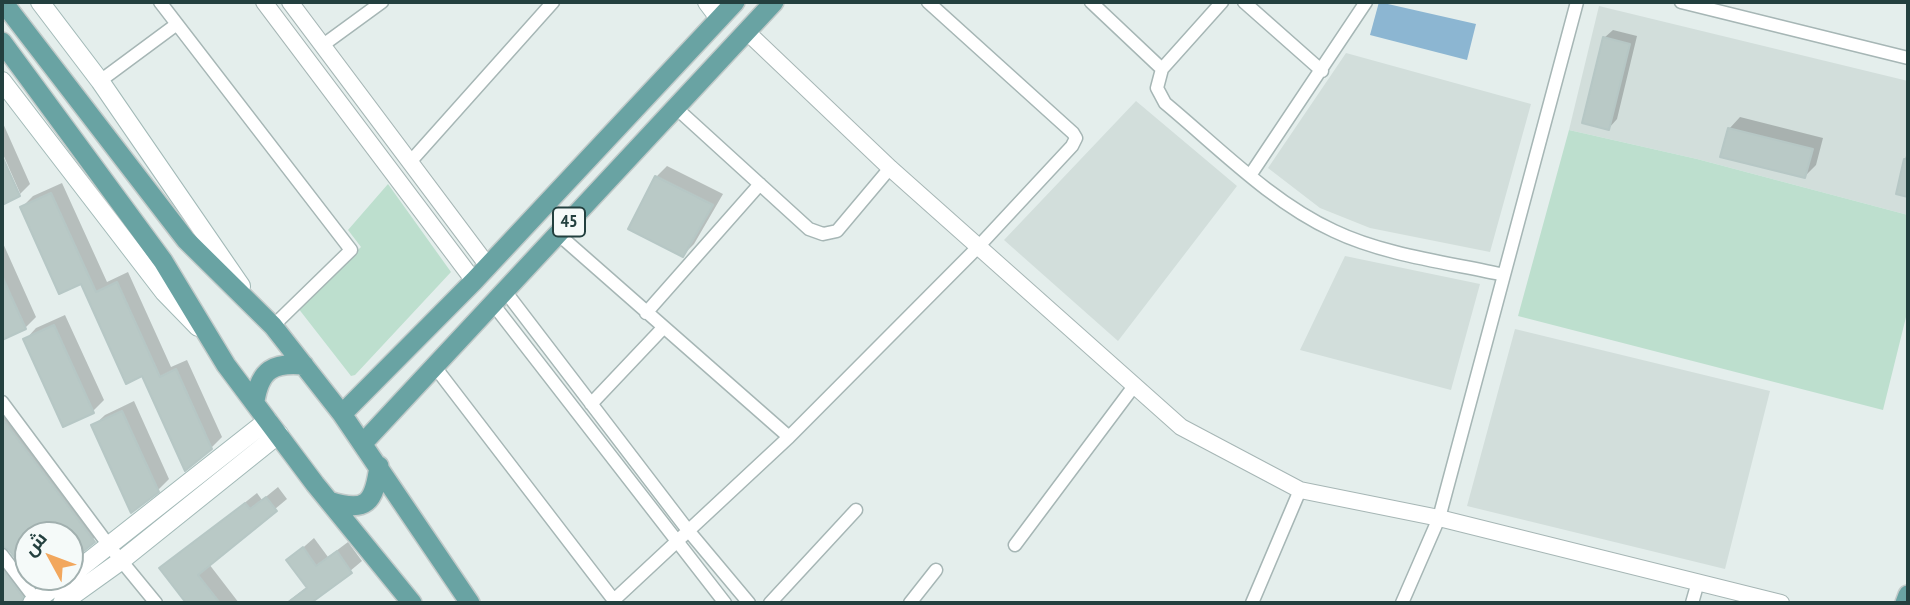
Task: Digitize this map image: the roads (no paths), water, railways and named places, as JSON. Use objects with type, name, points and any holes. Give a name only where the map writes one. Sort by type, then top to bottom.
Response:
[{"type":"main road","points":[[3,2],[186,240],[273,326],[364,442],[470,603]]},
{"type":"main road","points":[[40,2],[100,80],[257,309]]},
{"type":"main road","points":[[707,2],[719,18]]},
{"type":"main road","name":"45","points":[[342,414],[474,281],[735,2]]},
{"type":"main road","name":"45","points":[[364,442],[774,2]]},
{"type":"main road","points":[[2,42],[163,261],[213,343],[274,427],[329,501],[412,603]]},
{"type":"main road","points":[[2,81],[164,292],[213,343]]},
{"type":"main road","points":[[617,128],[639,146]]},
{"type":"main road","points":[[255,401],[258,384],[269,370],[286,363],[304,365]]},
{"type":"main road","points":[[62,603],[116,554],[274,427]]},
{"type":"main road","points":[[329,501],[352,508],[368,503],[376,489],[379,466]]},
{"type":"main road","points":[[84,569],[116,554]]},
{"type":"main road","points":[[34,602],[49,591]]},
{"type":"main road","points":[[1905,603],[1908,595]]},
{"type":"street","points":[[160,2],[351,250],[273,326]]},
{"type":"street","points":[[264,2],[474,281]]},
{"type":"street","points":[[290,2],[488,266]]},
{"type":"street","points":[[323,45],[382,2]]},
{"type":"street","points":[[411,161],[553,2]]},
{"type":"street","points":[[435,367],[615,602],[687,529],[789,437],[978,247],[1076,138],[928,2]]},
{"type":"street","points":[[1091,2],[1162,69]]},
{"type":"street","points":[[1222,2],[1162,69],[1157,88],[1165,103],[1290,206],[1335,232],[1411,256],[1504,275]]},
{"type":"street","points":[[1244,2],[1322,71]]},
{"type":"street","points":[[1251,174],[1366,2]]},
{"type":"street","points":[[1402,603],[1440,518],[1577,2]]},
{"type":"street","points":[[1681,2],[1908,58]]},
{"type":"street","points":[[100,80],[177,24]]},
{"type":"street","points":[[746,31],[891,169],[1181,427],[1300,491],[1440,518],[1780,603]]},
{"type":"street","points":[[675,107],[809,229],[823,234],[837,231],[891,169]]},
{"type":"street","points":[[646,313],[760,184]]},
{"type":"street","points":[[558,234],[789,437]]},
{"type":"street","points":[[499,298],[591,404],[748,603]]},
{"type":"street","points":[[499,298],[675,541],[724,603]]},
{"type":"street","points":[[591,404],[663,328]]},
{"type":"street","points":[[1015,545],[1134,386]]},
{"type":"street","points":[[2,402],[156,603]]},
{"type":"street","points":[[1252,603],[1300,491]]},
{"type":"street","points":[[771,603],[856,510]]},
{"type":"street","points":[[2,555],[34,602]]},
{"type":"street","points":[[910,603],[936,570]]},
{"type":"street","points":[[1692,603],[1698,582]]},
{"type":"water","points":[[1379,2],[1476,24],[1467,60],[1370,35]]}]
